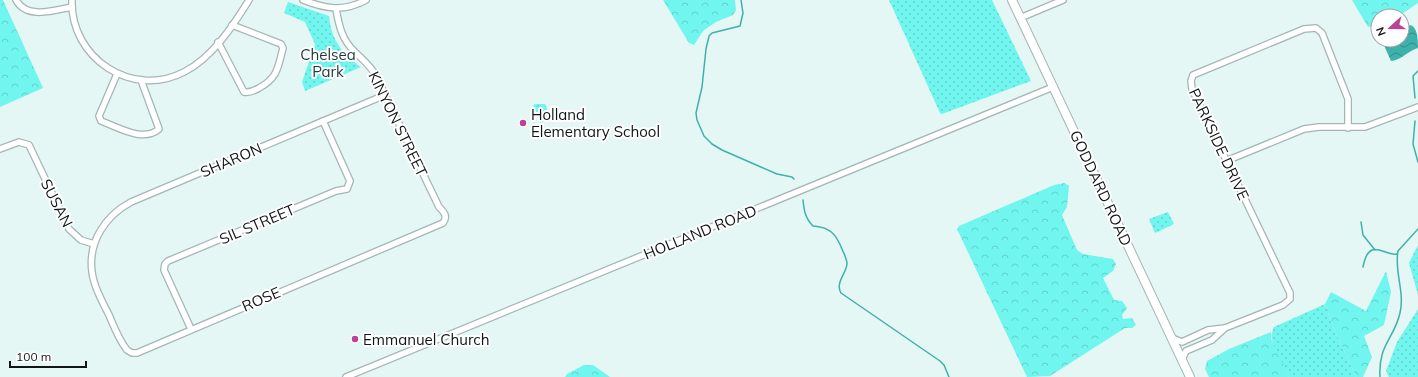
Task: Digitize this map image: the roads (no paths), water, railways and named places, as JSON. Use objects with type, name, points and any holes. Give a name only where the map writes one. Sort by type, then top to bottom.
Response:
[{"type":"main road","name":"GODDARD ROAD","points":[[1012,0],[1190,377]]},
{"type":"street","points":[[16,0],[18,4],[28,10],[36,12],[72,7]]},
{"type":"street","points":[[72,0],[75,24],[86,48],[102,66],[117,74],[141,80],[169,78],[185,72],[201,60],[218,42],[249,0]]},
{"type":"street","points":[[303,0],[318,2],[336,9],[354,6],[366,0]]},
{"type":"street","points":[[1020,18],[1063,0]]},
{"type":"street","name":"KINYON STREET","points":[[336,9],[339,27],[345,40],[373,70],[439,207],[445,214],[445,221]]},
{"type":"street","points":[[218,42],[244,92],[252,92],[273,80],[283,48],[281,44],[232,25]]},
{"type":"street","name":"PARKSIDE DRIVE","points":[[1225,328],[1283,305],[1290,299],[1290,293],[1192,89],[1192,77],[1196,73],[1308,27],[1320,30],[1348,99],[1348,128]]},
{"type":"street","points":[[117,74],[99,116],[101,121],[135,134],[146,135],[159,129],[141,80]]},
{"type":"street","name":"HOLLAND ROAD","points":[[346,377],[1053,87]]},
{"type":"street","name":"SHARON","points":[[94,244],[100,230],[110,218],[131,202],[386,95]]},
{"type":"street","points":[[1226,161],[1310,128],[1348,128],[1372,125],[1418,107]]},
{"type":"street","name":"SIL STREET","points":[[191,329],[164,270],[165,264],[314,200],[347,188],[350,181],[323,121]]},
{"type":"street","name":"SUSAN","points":[[0,149],[17,142],[24,142],[31,149],[69,228],[81,240],[94,244]]},
{"type":"street","name":"ROSE","points":[[94,244],[92,273],[96,288],[125,347],[132,353],[137,353],[191,329],[442,225],[445,221]]},
{"type":"street","points":[[1172,338],[1182,342],[1208,330],[1225,328]]},
{"type":"street","points":[[1182,360],[1186,351],[1212,340],[1225,328]]},
{"type":"water","points":[[1410,25],[1413,26],[1418,38],[1418,48],[1398,59],[1391,61],[1385,48],[1410,48]]},
{"type":"waterway","points":[[741,0],[743,13],[740,26],[712,33],[709,36],[706,49],[702,87],[696,113],[697,120],[704,136],[712,144],[722,150],[777,174],[792,177],[794,179]]},
{"type":"waterway","points":[[1415,98],[1413,76],[1418,71]]},
{"type":"waterway","points":[[1415,121],[1413,144],[1418,162]]},
{"type":"waterway","points":[[803,200],[805,214],[810,223],[813,226],[824,228],[832,232],[835,235],[845,256],[847,264],[839,286],[841,293],[940,361],[944,365],[949,377]]},
{"type":"waterway","points":[[1361,222],[1363,235],[1375,250]]},
{"type":"waterway","points":[[1380,377],[1381,357],[1400,313],[1401,289],[1397,266],[1398,251],[1418,229]]},
{"type":"waterway","points":[[1363,267],[1366,257],[1369,252],[1373,250],[1397,254]]},
{"type":"place","name":"Holland Elementary School","points":[[523,123]]},
{"type":"place","name":"Emmanuel Church","points":[[355,339]]},
{"type":"park label","name":"Chelsea Park","points":[[328,62]]}]
